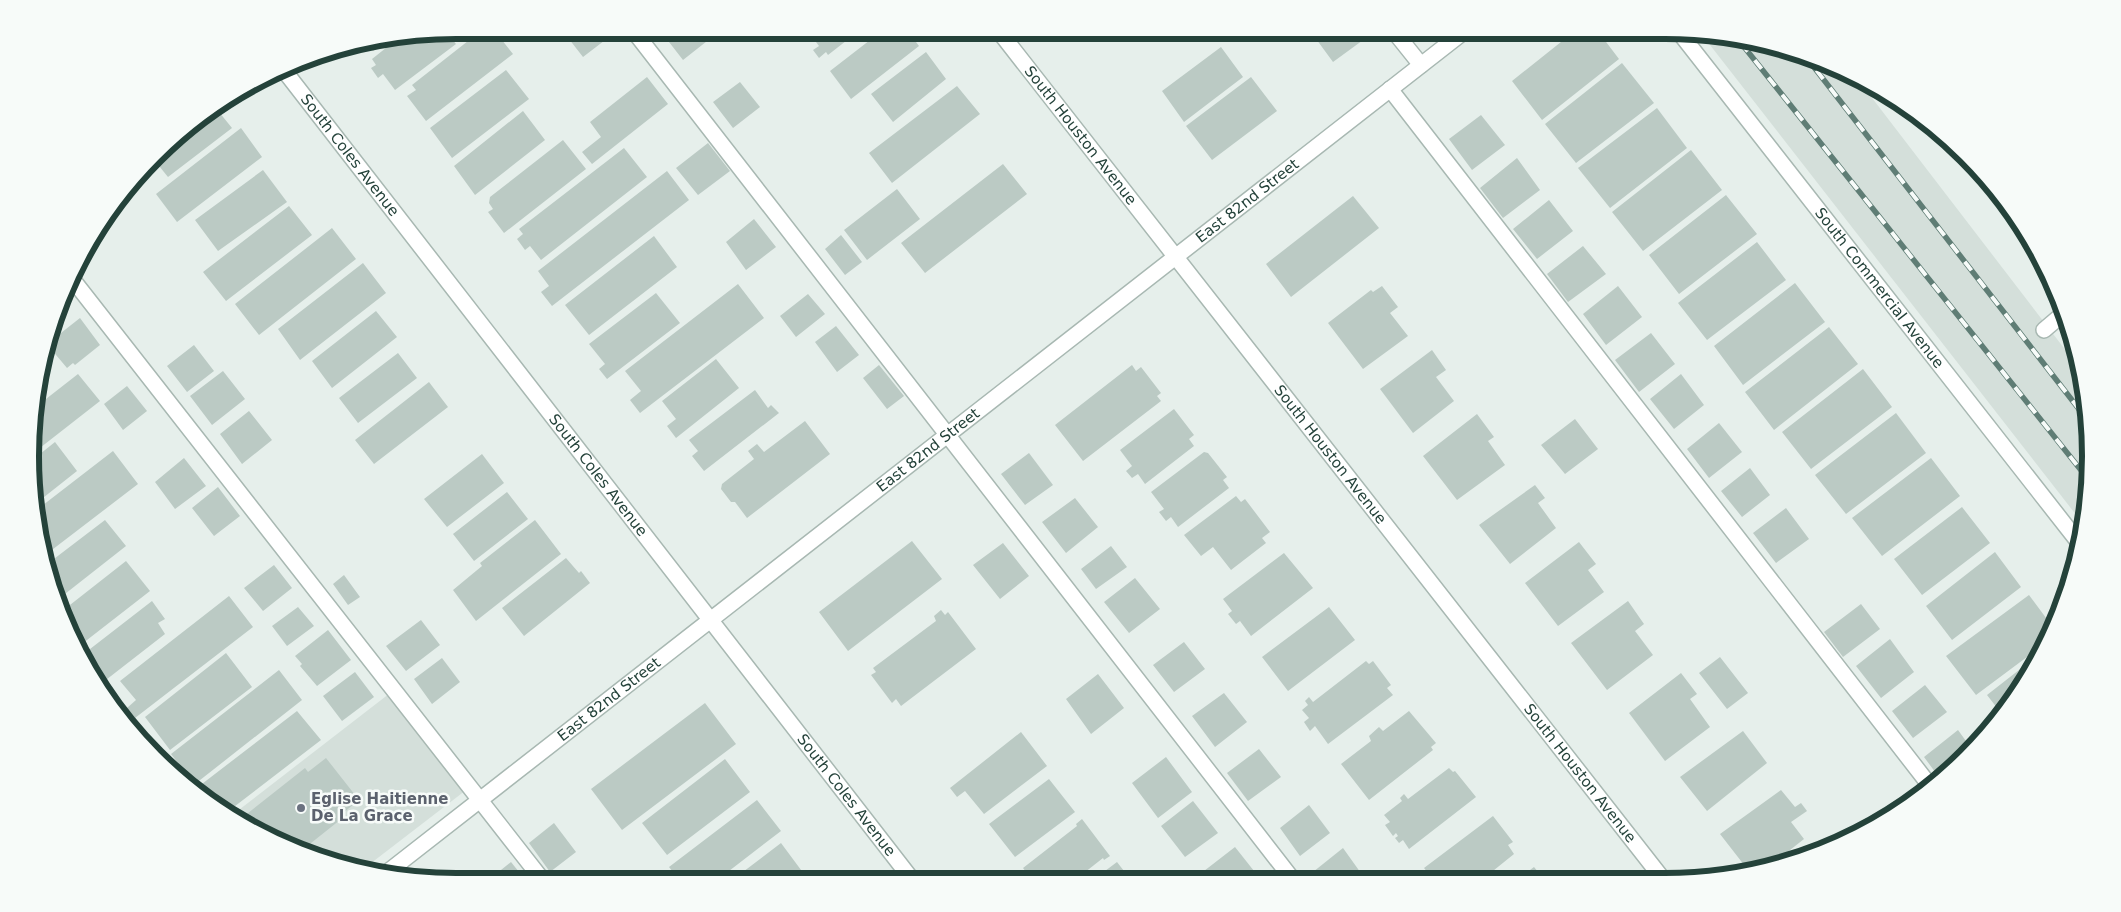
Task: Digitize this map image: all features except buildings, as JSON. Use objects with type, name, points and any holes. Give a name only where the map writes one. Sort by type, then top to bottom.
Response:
[{"type":"street","points":[[640,39],[1288,873]]},
{"type":"street","name":"South Houston Avenue","points":[[1005,39],[1658,873]]},
{"type":"street","points":[[1400,39],[1420,65]]},
{"type":"street","name":"East 82nd Street","points":[[393,868],[1454,39]]},
{"type":"street","name":"South Commercial Avenue","points":[[1685,40],[2074,536]]},
{"type":"street","name":"South Coles Avenue","points":[[287,75],[908,873]]},
{"type":"street","points":[[1390,89],[1927,781]]},
{"type":"street","points":[[76,284],[537,873]]},
{"type":"street","points":[[2044,330],[2058,318]]},
{"type":"shaded area","points":[[1707,41],[1746,47],[1799,61],[1850,82],[1867,91],[2070,356],[2079,402],[2081,429],[2081,483],[2078,517]]},
{"type":"shaded area","points":[[394,690],[470,787],[370,864],[322,851],[296,841],[271,830],[237,811]]},
{"type":"railway","points":[[1744,47],[2081,471]]},
{"type":"railway","points":[[1814,67],[2080,410]]},
{"type":"place","name":"Eglise Haitienne De La Grace","points":[[301,808]]}]
